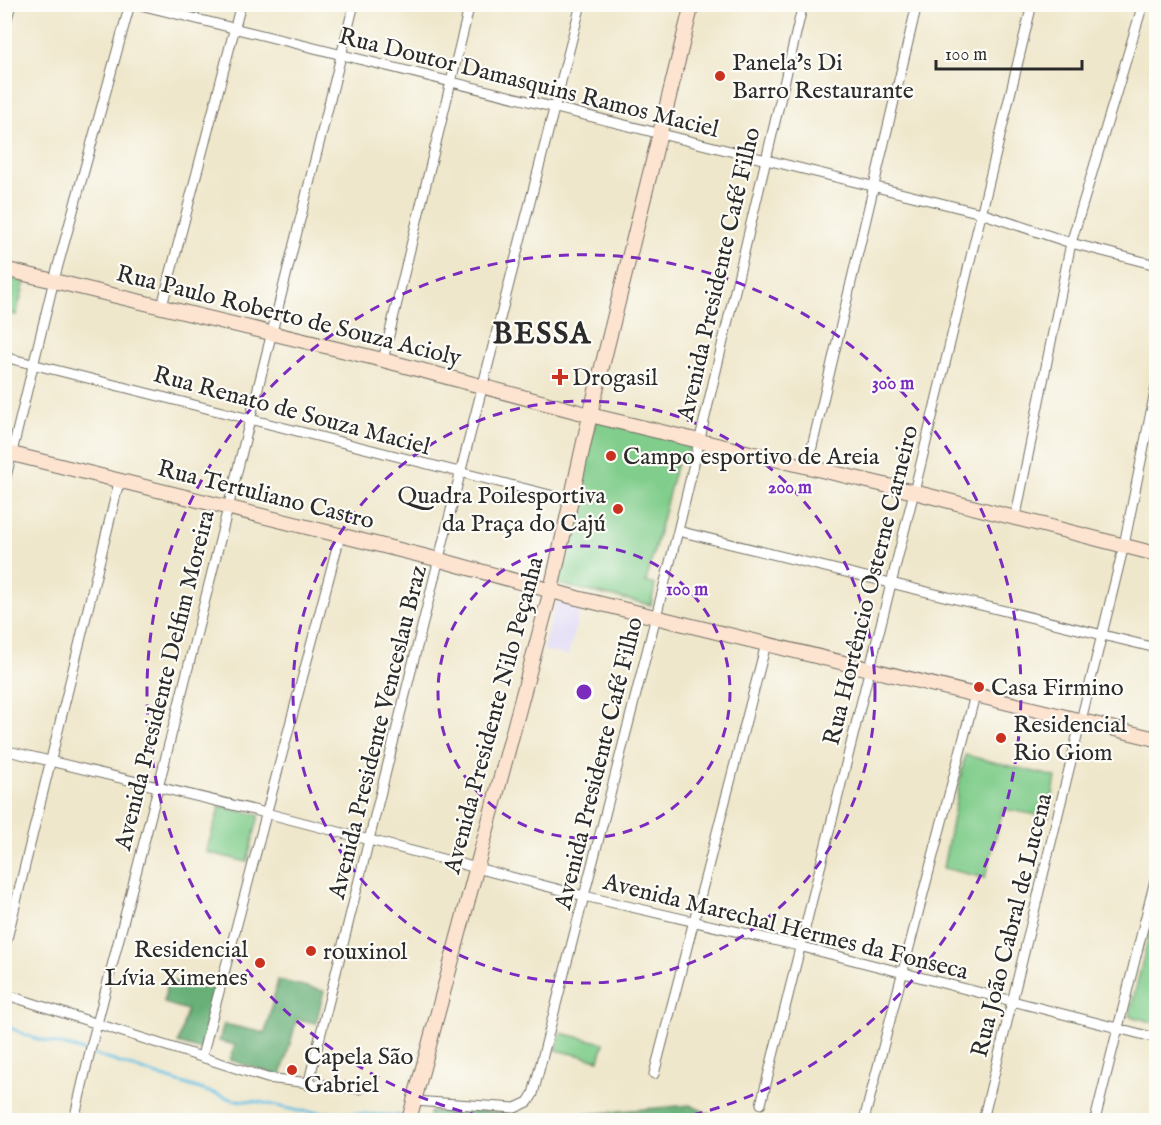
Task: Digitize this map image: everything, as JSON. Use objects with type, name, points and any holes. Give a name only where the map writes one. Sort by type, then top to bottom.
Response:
[{"type":"street","points":[[4,30],[10,4]]},
{"type":"street","points":[[4,485],[8,453],[130,4]]},
{"type":"street","name":"Rua Doutor Damasquins Ramos Maciel","points":[[135,4],[339,57],[554,107],[981,213],[1071,243],[1156,265]]},
{"type":"street","points":[[162,306],[241,4]]},
{"type":"street","name":"Avenida Presidente Delfim Moreira","points":[[74,1120],[354,4]]},
{"type":"street","points":[[383,360],[470,4]]},
{"type":"street","name":"Avenida Presidente Venceslau Braz","points":[[308,1085],[460,474],[581,4]]},
{"type":"street","name":"Avenida Presidente Nilo Peçanha","points":[[409,1120],[551,590],[590,416],[692,4]]},
{"type":"street","name":"Avenida Presidente Café Filho","points":[[414,1101],[516,1108],[528,1102],[533,1094],[678,531],[803,4]]},
{"type":"street","points":[[807,468],[917,4]]},
{"type":"street","name":"Rua Hortêncio Osterne Carneiro","points":[[761,1104],[914,492],[1032,4]]},
{"type":"street","points":[[1015,520],[1071,243],[1143,4]]},
{"type":"street","name":"Rua Paulo Roberto de Souza Acioly","points":[[4,268],[383,360],[590,416],[914,492],[1015,520],[1156,554]]},
{"type":"street","name":"Rua Renato de Souza Maciel","points":[[4,357],[250,417],[460,474],[570,500]]},
{"type":"street","name":"Rua João Cabral de Lucena","points":[[983,1120],[1014,1002],[1124,545],[1156,387]]},
{"type":"street","name":"Rua Tertuliano Castro","points":[[8,453],[440,560],[655,617],[1156,739]]},
{"type":"street","points":[[4,951],[119,482]]},
{"type":"street","points":[[678,531],[1156,648]]},
{"type":"street","points":[[202,1056],[340,536]]},
{"type":"street","points":[[654,1074],[766,644]]},
{"type":"street","points":[[864,1120],[975,694]]},
{"type":"street","name":"Avenida Marechal Hermes da Fonseca","points":[[4,750],[370,839],[584,896],[799,946],[1156,1038]]},
{"type":"street","points":[[1095,1120],[1156,876]]},
{"type":"street","points":[[4,994],[98,1026],[259,1075],[308,1085],[360,1089]]},
{"type":"shaded area","points":[[556,600],[581,606],[568,656],[543,650]]},
{"type":"green space","points":[[5,277],[25,282],[16,315],[5,312]]},
{"type":"green space","points":[[596,420],[690,444],[686,464],[677,462],[646,582],[655,585],[651,605],[557,584]]},
{"type":"green space","points":[[965,755],[1056,777],[1049,817],[1003,809],[985,878],[943,868]]},
{"type":"green space","points":[[220,806],[259,815],[247,862],[206,852]]},
{"type":"green space","points":[[1156,906],[1156,1023],[1129,1016]]},
{"type":"green space","points":[[167,980],[215,990],[201,1050],[178,1043],[187,1010],[164,1003]]},
{"type":"green space","points":[[278,980],[324,991],[316,1023],[297,1019],[281,1076],[230,1060],[235,1045],[219,1041],[224,1024],[265,1033]]},
{"type":"green space","points":[[561,1033],[604,1043],[599,1060],[556,1050]]},
{"type":"green space","points":[[690,1105],[722,1120],[429,1120],[430,1112],[475,1110],[542,1118]]},
{"type":"waterway","points":[[4,1025],[33,1038],[74,1048],[234,1100],[260,1102],[299,1111],[402,1116]]},
{"type":"waterway","points":[[419,1118],[436,1120]]},
{"type":"place","name":"Panela's Di Barro Restaurante","points":[[720,76]]},
{"type":"place","name":"Drogasil","points":[[560,377]]},
{"type":"place","name":"Campo esportivo de Areia","points":[[611,456]]},
{"type":"place","name":"Quadra Poilesportiva da Praça do Cajú","points":[[618,509]]},
{"type":"place","name":"Casa Firmino","points":[[979,687]]},
{"type":"place","name":"Residencial Rio Giom","points":[[1001,738]]},
{"type":"place","name":"rouxinol","points":[[311,951]]},
{"type":"place","name":"Residencial Lívia Ximenes","points":[[260,963]]},
{"type":"place","name":"Capela São Gabriel","points":[[292,1070]]},
{"type":"district","name":"BESSA","points":[[542,333]]}]
